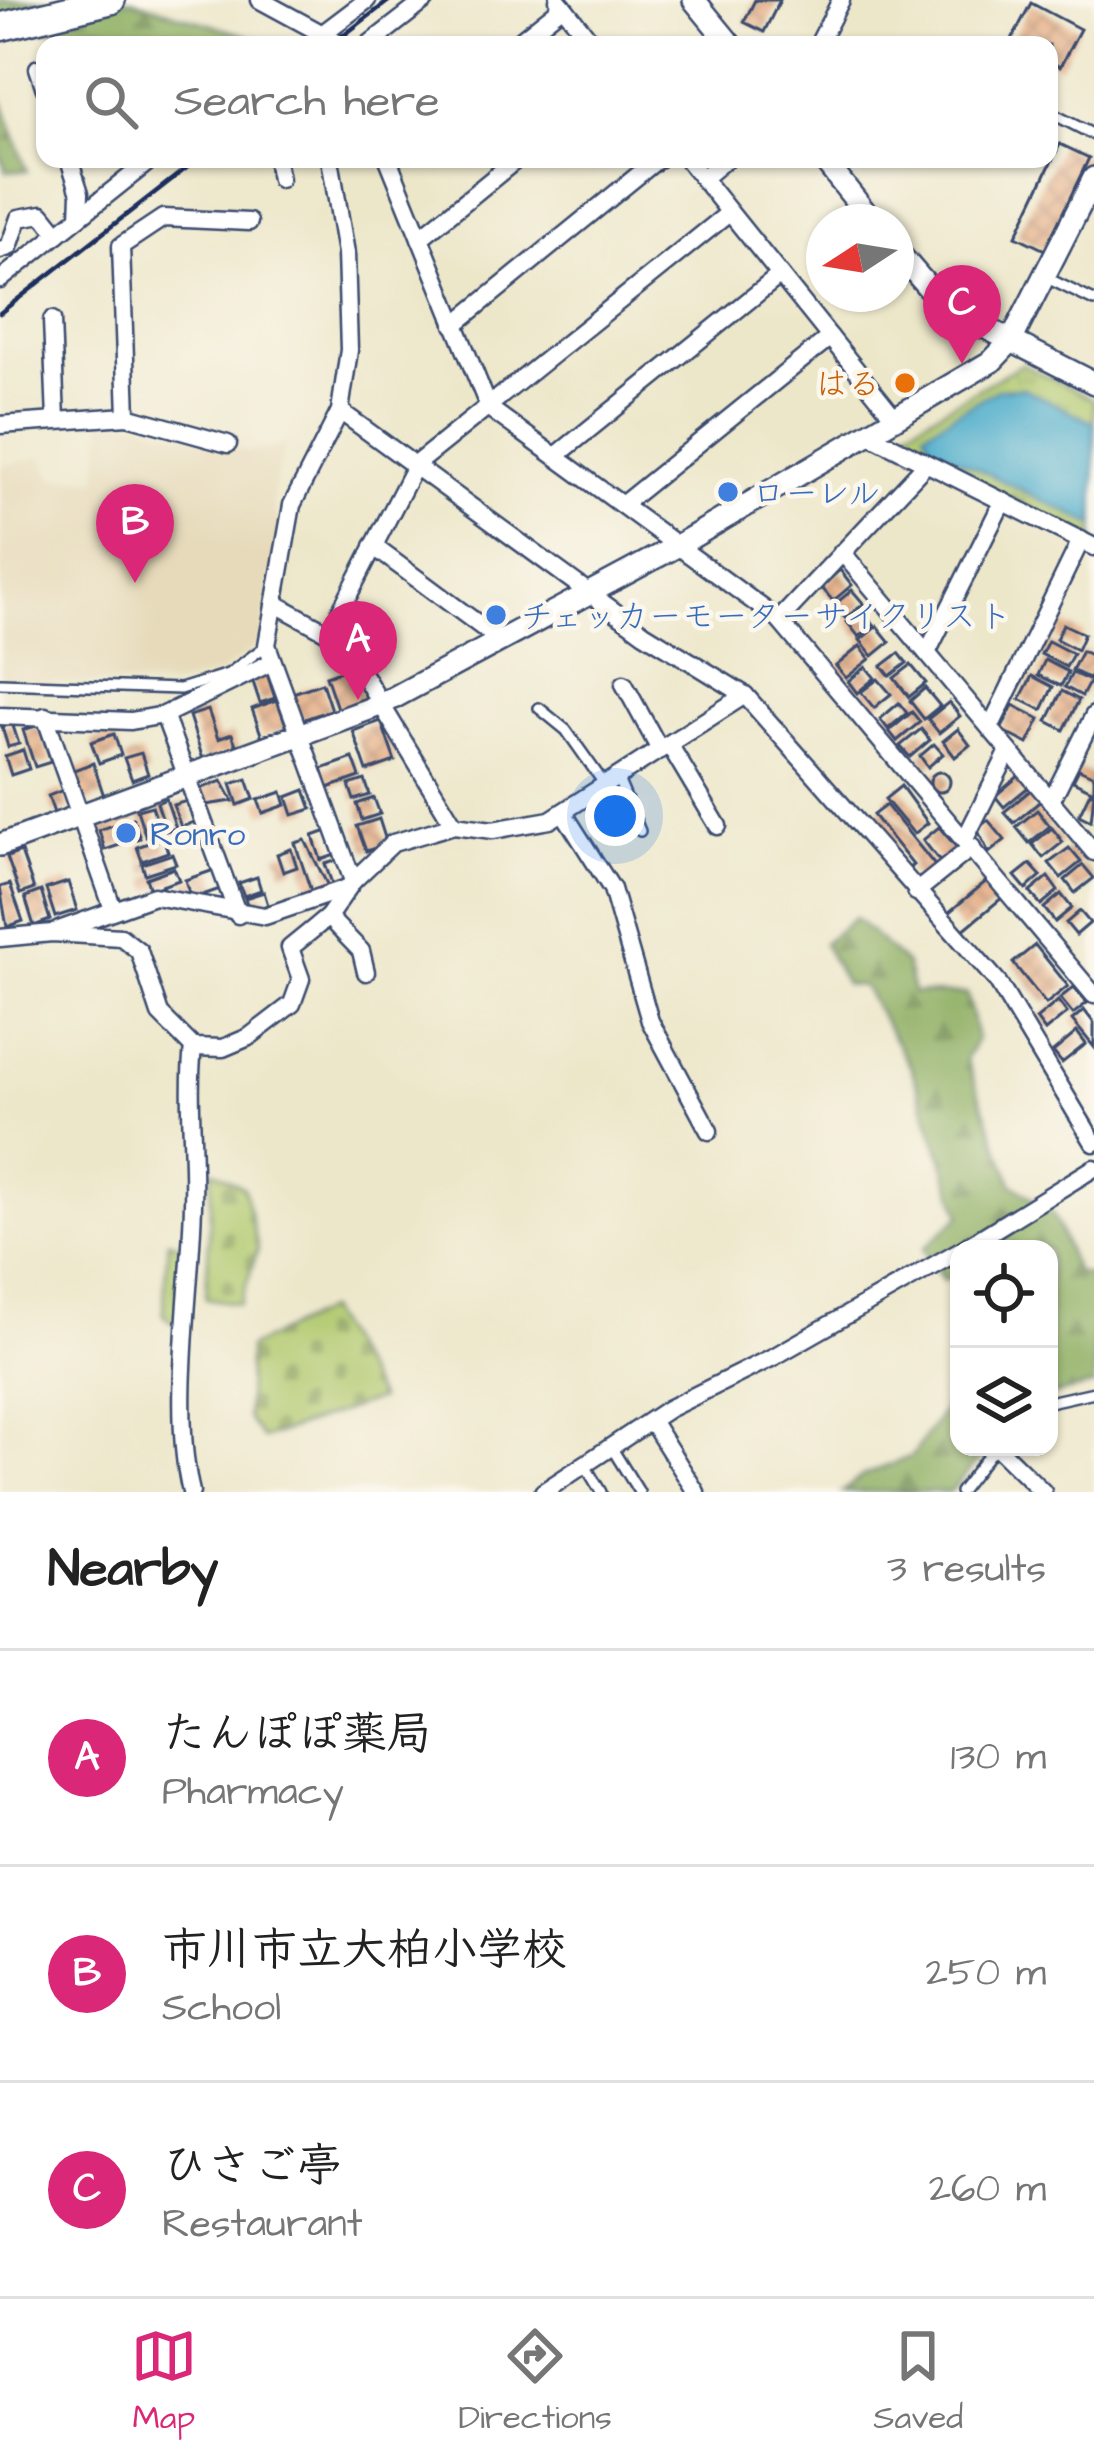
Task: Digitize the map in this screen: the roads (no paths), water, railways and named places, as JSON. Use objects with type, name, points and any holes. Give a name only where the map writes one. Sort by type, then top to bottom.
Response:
[{"type":"main road","points":[[0,28],[111,0]]},
{"type":"street","points":[[260,0],[326,36]]},
{"type":"street","points":[[280,0],[295,36]]},
{"type":"street","points":[[322,34],[367,0]]},
{"type":"street","points":[[380,36],[426,0]]},
{"type":"street","points":[[694,0],[724,36]]},
{"type":"street","points":[[823,36],[841,0]]},
{"type":"street","points":[[524,36],[560,3],[587,36]]},
{"type":"street","points":[[72,168],[80,193],[79,217]]},
{"type":"street","points":[[0,280],[141,168]]},
{"type":"street","points":[[278,168],[280,179]]},
{"type":"street","points":[[332,168],[346,253],[349,350],[340,412],[292,506],[269,653],[350,884]]},
{"type":"street","points":[[392,168],[489,408],[779,620],[1094,995]]},
{"type":"street","points":[[420,238],[506,168]]},
{"type":"street","points":[[454,325],[647,168]]},
{"type":"street","points":[[695,168],[895,418]]},
{"type":"street","points":[[703,178],[715,168]]},
{"type":"street","points":[[830,168],[859,204]]},
{"type":"street","points":[[0,845],[380,705],[677,546],[992,361],[1011,341],[1094,178]]},
{"type":"street","points":[[329,632],[416,464],[729,213]]},
{"type":"street","points":[[0,250],[9,248],[19,218],[42,214],[58,234]]},
{"type":"street","points":[[127,416],[121,246],[163,218],[249,222]]},
{"type":"street","points":[[914,272],[944,308],[1094,383]]},
{"type":"street","points":[[556,456],[780,275]]},
{"type":"street","points":[[52,320],[56,420]]},
{"type":"street","points":[[622,505],[830,338]]},
{"type":"street","points":[[340,412],[591,594],[745,695],[871,832],[1016,1008],[1094,1143]]},
{"type":"street","points":[[0,425],[127,416],[229,444]]},
{"type":"street","points":[[868,434],[1088,544],[990,728]]},
{"type":"street","points":[[779,620],[926,464]]},
{"type":"street","points":[[927,653],[1003,501]]},
{"type":"street","points":[[374,546],[501,641]]},
{"type":"street","points":[[842,552],[1094,852]]},
{"type":"street","points":[[274,603],[329,632],[366,674],[454,826]]},
{"type":"street","points":[[0,716],[130,721],[164,716],[269,653]]},
{"type":"street","points":[[624,684],[718,826]]},
{"type":"street","points":[[1,937],[52,933],[121,937],[139,951],[160,1014],[194,1047],[223,1048],[249,1037],[292,1004],[301,979],[290,948],[328,917],[350,884],[393,843],[454,826],[493,830],[550,820],[745,695]]},
{"type":"street","points":[[1051,801],[1094,715]]},
{"type":"street","points":[[44,716],[113,909]]},
{"type":"street","points":[[164,716],[238,915]]},
{"type":"street","points":[[916,892],[968,843],[1009,751]]},
{"type":"street","points":[[563,812],[612,889],[650,1021],[709,1131]]},
{"type":"street","points":[[52,933],[154,896],[238,915],[265,916],[350,884]]},
{"type":"street","points":[[328,917],[361,951],[366,972]]},
{"type":"street","points":[[191,1492],[181,1451],[191,1296],[195,1137],[188,1094],[194,1047]]},
{"type":"street","points":[[977,1240],[1094,1168]]},
{"type":"street","points":[[555,1489],[652,1422],[950,1256]]},
{"type":"street","points":[[652,1422],[696,1492]]},
{"type":"street","points":[[1005,1456],[1043,1492]]},
{"type":"lane","points":[[1058,117],[1094,135]]},
{"type":"lane","points":[[1044,276],[1094,301]]},
{"type":"lane","points":[[0,683],[179,689],[229,674],[269,653]]},
{"type":"lane","points":[[538,708],[566,730],[611,781],[640,830]]},
{"type":"lane","points":[[1058,1400],[1094,1392]]},
{"type":"lane","points":[[613,1450],[639,1492]]},
{"type":"lane","points":[[960,1492],[989,1456]]},
{"type":"lane","points":[[586,1467],[601,1492]]},
{"type":"water","points":[[1023,388],[1094,423],[1094,525],[932,447],[925,431],[997,389]]},
{"type":"railway","points":[[343,36],[390,0]]},
{"type":"railway","points":[[0,313],[186,168]]},
{"type":"place","name":"ひさご亭","points":[[962,364]]},
{"type":"place","name":"はる","points":[[905,383]]},
{"type":"place","name":"ローレル","points":[[728,492]]},
{"type":"place","name":"市川市立大柏小学校","points":[[135,583]]},
{"type":"place","name":"チェッカーモーターサイクリスト","points":[[496,615]]},
{"type":"place","name":"たんぽぽ薬局","points":[[358,700]]},
{"type":"place","name":"Ronro","points":[[126,833]]}]
